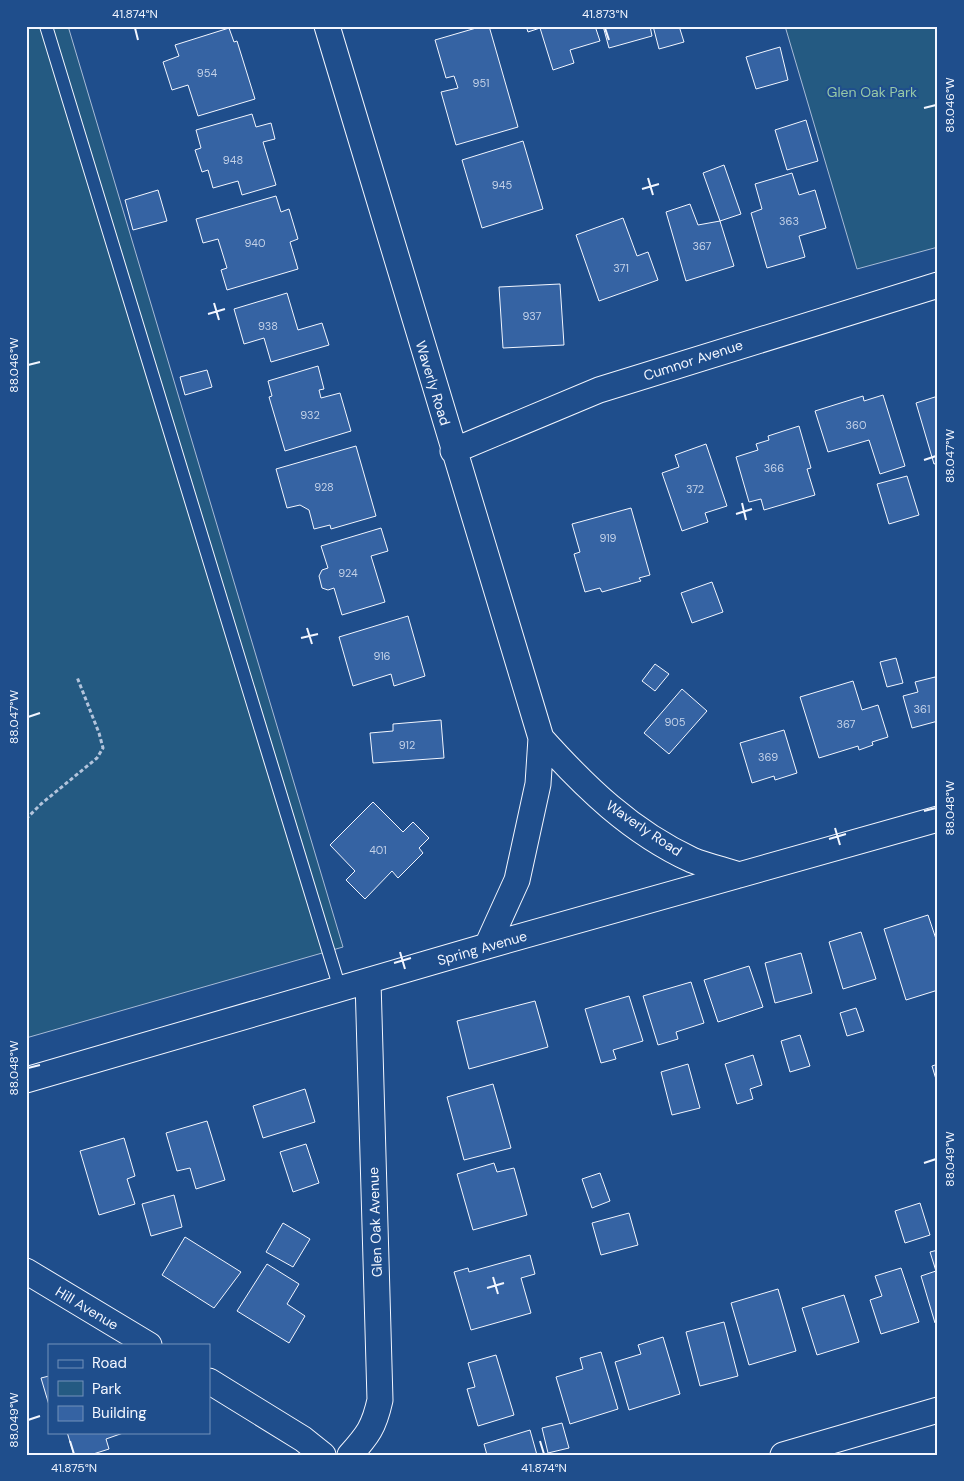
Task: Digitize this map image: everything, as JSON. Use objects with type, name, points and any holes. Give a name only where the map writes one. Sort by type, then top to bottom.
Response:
[{"type":"street","name":"Waverly Road","points":[[328,26],[453,450],[541,738],[538,784],[517,880],[487,946]]},
{"type":"street","name":"Cumnor Avenue","points":[[453,450],[599,390],[938,285]]},
{"type":"street","name":"Waverly Road","points":[[541,738],[581,783],[619,815],[692,860],[739,875]]},
{"type":"street","name":"Spring Avenue","points":[[26,1080],[340,988],[938,819]]},
{"type":"street","name":"Glen Oak Avenue","points":[[350,1455],[367,1436],[376,1421],[380,1400],[368,981]]},
{"type":"street","name":"Hill Avenue","points":[[26,1271],[147,1344]]},
{"type":"street","points":[[210,1382],[303,1440],[323,1455]]},
{"type":"street","points":[[783,1455],[938,1410]]},
{"type":"lane","points":[[46,26],[340,988]]},
{"type":"path","points":[[26,819],[41,804],[97,758],[103,748],[77,677]]},
{"type":"green space","points":[[26,26],[68,26],[343,947],[26,1038]]},
{"type":"green space","name":"Glen Oak Park","points":[[785,26],[938,26],[938,247],[857,269]]},
{"type":"building","points":[[483,26],[489,26],[518,127],[456,145],[441,92],[458,88],[454,76],[446,78],[435,40]]},
{"type":"building","points":[[526,26],[595,26],[600,41],[570,50],[574,63],[553,70],[540,28],[528,32]]},
{"type":"building","points":[[603,26],[650,26],[652,36],[609,48]]},
{"type":"building","points":[[653,26],[679,26],[684,42],[659,49]]},
{"type":"building","points":[[229,28],[234,42],[237,41],[255,99],[198,116],[188,85],[172,90],[163,62],[179,56],[175,45]]},
{"type":"building","points":[[780,47],[788,80],[756,89],[746,57]]},
{"type":"building","points":[[252,114],[256,127],[271,123],[275,139],[263,142],[276,185],[242,195],[238,181],[213,188],[208,170],[202,172],[195,150],[201,148],[196,130]]},
{"type":"building","points":[[806,120],[818,161],[787,170],[775,130]]},
{"type":"building","points":[[523,141],[543,209],[482,228],[462,160]]},
{"type":"building","points":[[724,165],[741,214],[720,221],[703,173]]},
{"type":"building","points":[[792,173],[799,195],[815,190],[826,228],[799,236],[805,257],[767,268],[751,213],[762,209],[755,184]]},
{"type":"building","points":[[158,190],[167,221],[133,230],[125,200]]},
{"type":"building","points":[[276,196],[281,212],[289,209],[298,239],[290,242],[298,269],[227,290],[221,270],[227,268],[218,239],[203,243],[196,219]]},
{"type":"building","points":[[690,204],[698,225],[720,221],[734,266],[686,281],[666,212]]},
{"type":"building","points":[[623,218],[637,256],[648,252],[658,280],[599,301],[576,235]]},
{"type":"building","points":[[560,284],[564,345],[503,348],[499,287]]},
{"type":"building","points":[[287,293],[298,330],[322,323],[329,345],[271,362],[264,338],[244,344],[234,309]]},
{"type":"building","points":[[318,366],[324,389],[319,390],[321,398],[340,393],[351,431],[285,451],[269,397],[272,396],[268,381]]},
{"type":"building","points":[[207,370],[212,387],[185,395],[180,377]]},
{"type":"building","points":[[883,395],[905,466],[880,474],[869,440],[828,452],[815,411],[863,396],[864,401]]},
{"type":"building","points":[[938,396],[938,463],[934,464],[916,403]]},
{"type":"building","points":[[799,426],[811,468],[807,469],[815,495],[764,510],[761,499],[749,502],[736,457],[758,450],[756,444],[769,440],[768,436]]},
{"type":"building","points":[[706,444],[727,506],[705,513],[708,522],[682,531],[662,473],[679,467],[675,455]]},
{"type":"building","points":[[356,446],[376,516],[331,529],[330,525],[314,529],[309,510],[300,505],[287,508],[276,469]]},
{"type":"building","points":[[907,476],[919,515],[889,524],[877,484]]},
{"type":"building","points":[[631,508],[650,575],[639,578],[641,581],[602,592],[600,588],[585,592],[574,554],[580,552],[572,524]]},
{"type":"building","points":[[381,528],[388,551],[371,556],[385,602],[342,615],[334,588],[328,590],[322,588],[319,576],[322,570],[328,568],[321,546]]},
{"type":"building","points":[[712,582],[723,612],[692,623],[681,593]]},
{"type":"building","points":[[408,616],[425,676],[394,686],[391,674],[353,686],[339,637]]},
{"type":"building","points":[[896,658],[903,683],[887,687],[880,662]]},
{"type":"building","points":[[655,664],[669,674],[655,691],[642,681]]},
{"type":"building","points":[[935,677],[938,684],[938,721],[912,728],[903,696],[918,692],[915,682]]},
{"type":"building","points":[[853,681],[862,710],[878,705],[888,737],[872,742],[873,745],[859,750],[858,746],[819,758],[800,697]]},
{"type":"building","points":[[682,689],[707,711],[669,754],[644,733]]},
{"type":"building","points":[[441,720],[444,758],[373,763],[370,733],[393,731],[393,724]]},
{"type":"building","points":[[784,730],[797,773],[775,780],[774,776],[752,783],[740,743]]},
{"type":"building","points":[[373,802],[403,832],[413,822],[429,838],[419,848],[423,853],[398,878],[392,871],[365,899],[346,880],[355,871],[330,845]]},
{"type":"building","points":[[928,915],[938,945],[938,990],[906,1000],[884,929]]},
{"type":"building","points":[[861,932],[876,979],[843,989],[829,942]]},
{"type":"building","points":[[801,953],[812,993],[775,1003],[765,963]]},
{"type":"building","points":[[749,966],[763,1007],[718,1022],[704,980]]},
{"type":"building","points":[[691,982],[704,1023],[676,1032],[678,1039],[658,1045],[643,996]]},
{"type":"building","points":[[629,996],[643,1041],[613,1050],[616,1059],[601,1063],[585,1009]]},
{"type":"building","points":[[535,1001],[548,1047],[469,1069],[457,1021]]},
{"type":"building","points":[[856,1008],[864,1031],[847,1036],[840,1013]]},
{"type":"building","points":[[800,1035],[810,1066],[790,1072],[781,1041]]},
{"type":"building","points":[[753,1055],[762,1085],[750,1089],[753,1099],[737,1104],[725,1064]]},
{"type":"building","points":[[688,1064],[700,1108],[672,1115],[661,1072]]},
{"type":"building","points":[[938,1064],[938,1086],[932,1066]]},
{"type":"building","points":[[493,1084],[511,1148],[464,1160],[447,1097]]},
{"type":"building","points":[[305,1089],[315,1122],[263,1138],[253,1106]]},
{"type":"building","points":[[207,1121],[225,1180],[196,1189],[190,1168],[177,1171],[166,1133]]},
{"type":"building","points":[[124,1138],[135,1176],[127,1179],[135,1204],[99,1215],[80,1151]]},
{"type":"building","points":[[306,1144],[319,1183],[293,1192],[280,1152]]},
{"type":"building","points":[[494,1163],[497,1172],[514,1168],[527,1215],[473,1230],[457,1174]]},
{"type":"building","points":[[600,1173],[610,1201],[592,1208],[582,1179]]},
{"type":"building","points":[[174,1195],[182,1227],[151,1236],[142,1204]]},
{"type":"building","points":[[920,1203],[930,1235],[905,1243],[895,1211]]},
{"type":"building","points":[[629,1213],[638,1245],[601,1255],[592,1223]]},
{"type":"building","points":[[283,1223],[310,1239],[293,1267],[266,1252]]},
{"type":"building","points":[[185,1237],[241,1272],[214,1308],[162,1275]]},
{"type":"building","points":[[938,1250],[938,1322],[935,1323],[921,1276],[936,1271],[930,1252]]},
{"type":"building","points":[[530,1255],[535,1274],[521,1278],[531,1313],[471,1330],[454,1272],[468,1268],[469,1272]]},
{"type":"building","points":[[267,1264],[299,1284],[287,1304],[305,1316],[289,1343],[237,1311]]},
{"type":"building","points":[[901,1268],[919,1322],[881,1334],[870,1300],[882,1296],[875,1276]]},
{"type":"building","points":[[778,1289],[796,1351],[749,1365],[731,1303]]},
{"type":"building","points":[[844,1295],[859,1342],[817,1355],[802,1308]]},
{"type":"building","points":[[724,1322],[738,1376],[700,1386],[686,1332]]},
{"type":"building","points":[[663,1337],[680,1394],[629,1410],[615,1362],[641,1354],[638,1345]]},
{"type":"building","points":[[601,1352],[618,1409],[570,1424],[556,1377],[583,1369],[580,1358]]},
{"type":"building","points":[[496,1355],[514,1415],[478,1426],[467,1389],[475,1387],[468,1363]]},
{"type":"building","points":[[48,1376],[48,1402],[41,1378]]},
{"type":"building","points":[[562,1423],[569,1448],[548,1453],[542,1428]]},
{"type":"building","points":[[530,1430],[537,1455],[487,1455],[484,1444]]},
{"type":"building","points":[[68,1434],[120,1434],[106,1439],[109,1449],[90,1455],[74,1455]]}]
